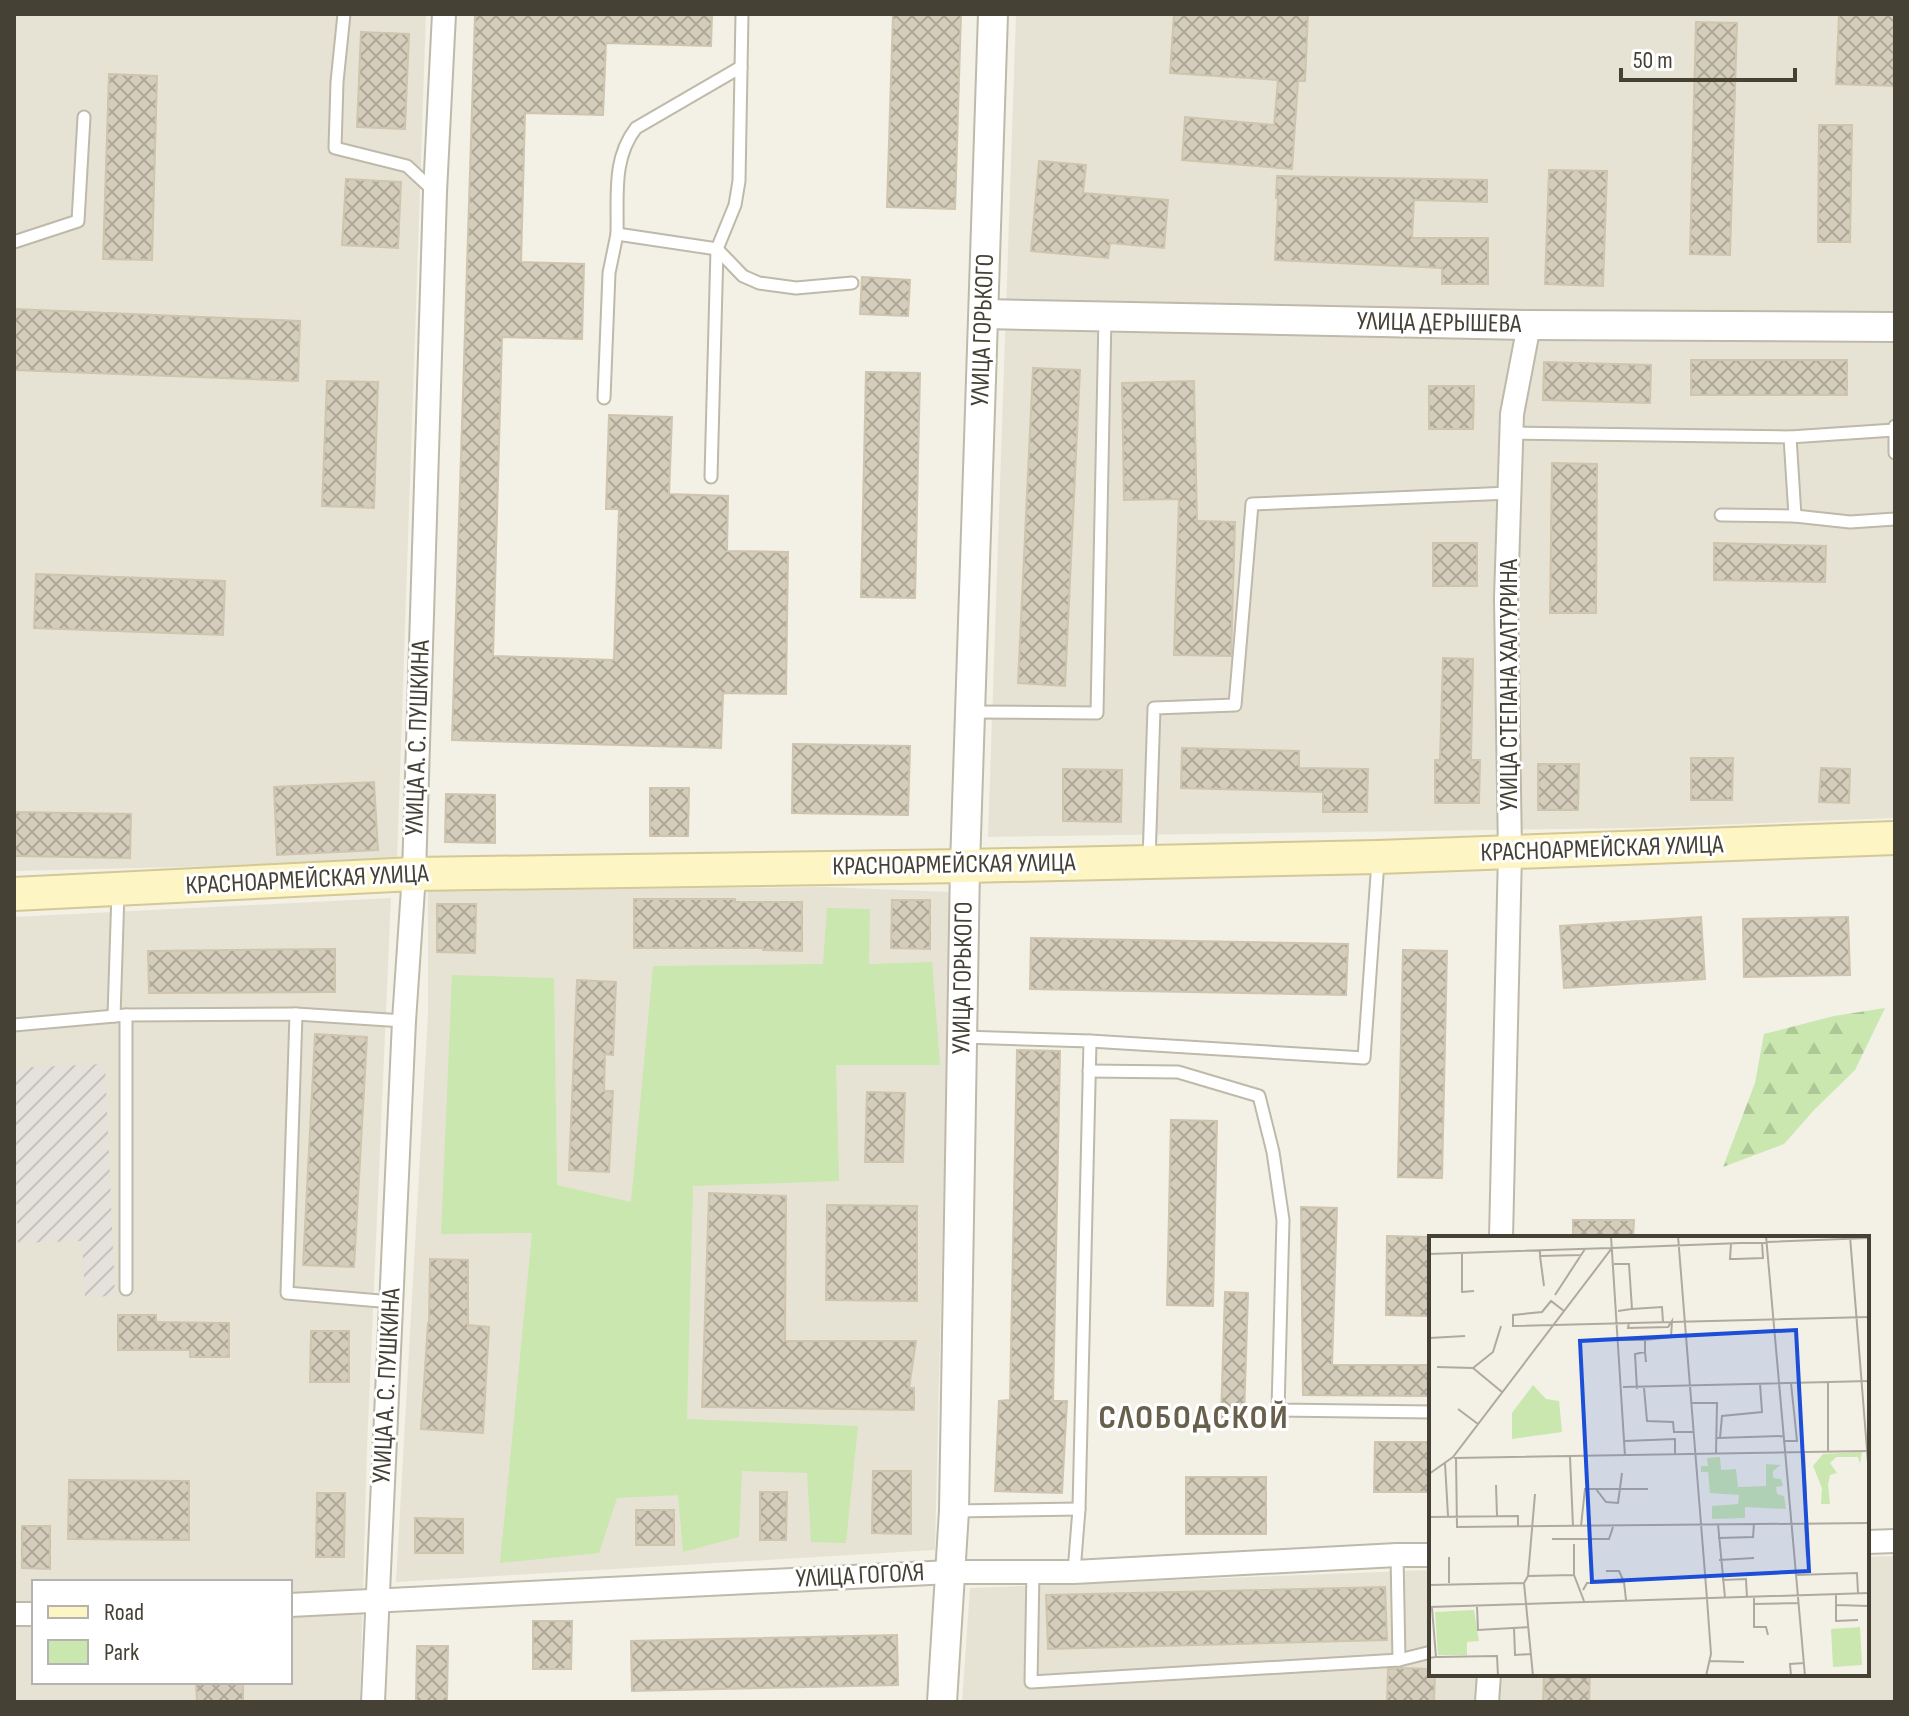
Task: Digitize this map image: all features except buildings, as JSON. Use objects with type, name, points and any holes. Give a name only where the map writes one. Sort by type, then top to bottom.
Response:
[{"type":"main road","name":"КРАСНОАРМЕЙСКАЯ УЛИЦА","points":[[14,894],[414,874],[1378,857],[1895,838]]},
{"type":"street","name":"УЛИЦА А. С. ПУШКИНА","points":[[373,1702],[404,1021],[414,874],[435,192],[444,14]]},
{"type":"street","name":"УЛИЦА ГОРЬКОГО","points":[[942,1702],[954,1511],[965,866],[993,14]]},
{"type":"street","name":"УЛИЦА ДЕРЫШЕВА","points":[[984,314],[1529,325],[1895,327]]},
{"type":"street","name":"УЛИЦА СТЕПАНА ХАЛТУРИНА","points":[[1501,1236],[1510,853],[1506,598],[1512,414],[1529,325]]},
{"type":"street","points":[[1869,1542],[1895,1541]]},
{"type":"street","name":"УЛИЦА ГОГОЛЯ","points":[[292,1605],[950,1572],[1074,1572],[1429,1555]]},
{"type":"street","points":[[1487,1702],[1489,1676]]},
{"type":"lane","points":[[344,14],[337,82],[335,148],[407,166],[435,192]]},
{"type":"lane","points":[[711,477],[717,249],[735,205],[739,181],[742,14]]},
{"type":"lane","points":[[604,398],[609,273],[617,234],[619,162],[626,141],[636,128],[741,67]]},
{"type":"lane","points":[[14,242],[78,221],[84,117]]},
{"type":"lane","points":[[617,234],[717,249],[743,276],[759,283],[796,288],[852,283]]},
{"type":"lane","points":[[970,712],[1097,713],[1105,316]]},
{"type":"lane","points":[[1895,424],[1895,453]]},
{"type":"lane","points":[[1512,433],[1790,437],[1894,430]]},
{"type":"lane","points":[[1790,437],[1795,516]]},
{"type":"lane","points":[[1149,862],[1154,708],[1235,705],[1252,504],[1511,493]]},
{"type":"lane","points":[[1721,515],[1795,516],[1850,522],[1895,519]]},
{"type":"lane","points":[[962,1036],[1364,1058],[1378,857]]},
{"type":"lane","points":[[118,889],[126,1289]]},
{"type":"lane","points":[[14,1025],[120,1016],[296,1014],[404,1021]]},
{"type":"lane","points":[[296,1014],[287,1293],[392,1302]]},
{"type":"lane","points":[[1074,1572],[1079,1509],[1090,1041]]},
{"type":"lane","points":[[1089,1071],[1178,1072],[1259,1096],[1273,1152],[1283,1220],[1278,1410],[1429,1412]]},
{"type":"lane","points":[[954,1511],[1079,1509]]},
{"type":"lane","points":[[1397,1555],[1399,1660]]},
{"type":"lane","points":[[1033,1571],[1031,1682],[1399,1660],[1429,1652]]},
{"type":"shaded area","points":[[14,14],[426,14],[397,862],[14,871]]},
{"type":"shaded area","points":[[1016,14],[1895,14],[1895,818],[1637,828],[988,837]]},
{"type":"shaded area","points":[[826,887],[951,892],[935,1550],[396,1582],[428,1013],[428,891]]},
{"type":"shaded area","points":[[391,898],[367,1448],[360,1702],[14,1702],[14,917]]},
{"type":"shaded area","points":[[105,1064],[115,1296],[85,1297],[82,1241],[18,1243],[14,1068]]},
{"type":"shaded area","points":[[1895,1556],[1895,1702],[962,1702],[970,1588],[1429,1570],[1429,1676],[1869,1676],[1869,1557]]},
{"type":"green space","points":[[827,908],[870,909],[869,964],[932,962],[940,1065],[836,1065],[839,1181],[693,1186],[687,1419],[858,1426],[846,1543],[811,1542],[807,1473],[742,1471],[739,1537],[683,1552],[678,1495],[617,1498],[599,1553],[500,1563],[532,1233],[441,1234],[452,975],[554,978],[557,1185],[631,1202],[653,966],[823,964]]},
{"type":"green space","points":[[1885,1008],[1855,1070],[1784,1144],[1723,1167],[1755,1083],[1764,1034],[1834,1016]]},
{"type":"district","name":"СЛОБОДСКОЙ","points":[[1194,1417]]}]
